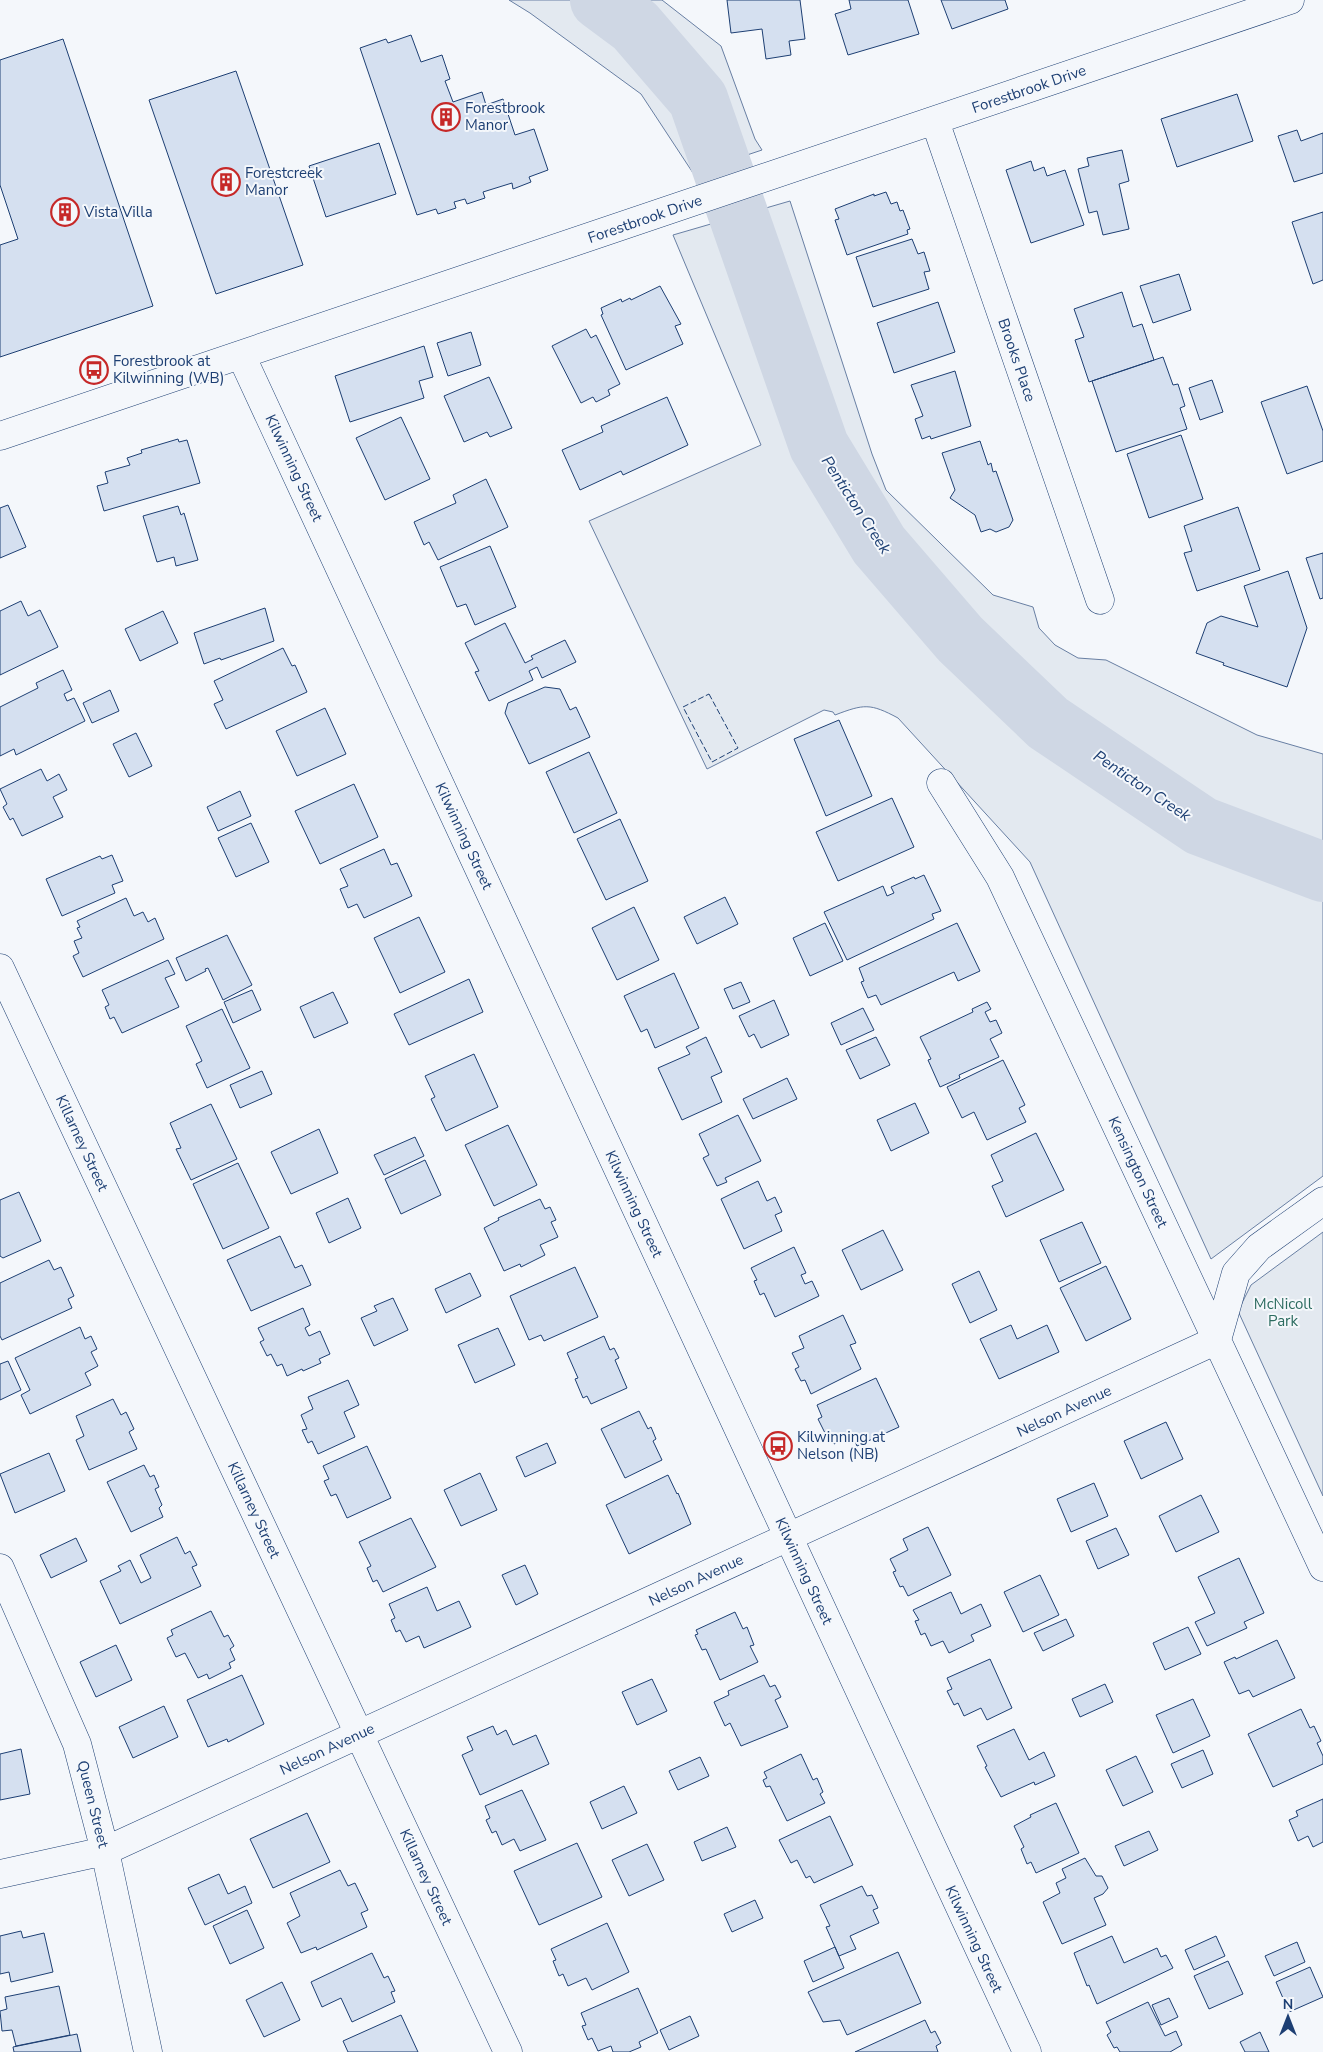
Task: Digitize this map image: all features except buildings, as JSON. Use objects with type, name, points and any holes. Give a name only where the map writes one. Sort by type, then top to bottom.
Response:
[{"type":"street","name":"Forestbrook Drive","points":[[0,436],[1290,0]]},
{"type":"street","name":"Brooks Place","points":[[935,121],[1100,600]]},
{"type":"street","name":"Kilwinning Street","points":[[241,355],[1027,2052]]},
{"type":"street","name":"Kensington Street","points":[[941,783],[1000,877],[1323,1567]]},
{"type":"street","name":"Killarney Street","points":[[0,968],[508,2052]]},
{"type":"street","points":[[1217,1340],[1236,1273],[1259,1246],[1323,1201]]},
{"type":"street","name":"Nelson Avenue","points":[[0,1874],[105,1851],[1217,1340]]},
{"type":"street","name":"Queen Street","points":[[0,1568],[78,1744],[105,1851],[148,2052]]},
{"type":"green space","points":[[509,0],[662,0],[721,46],[755,139],[762,150],[693,173],[641,94],[530,13]]},
{"type":"green space","points":[[790,201],[872,454],[886,490],[993,595],[1033,607],[1039,628],[1055,645],[1078,658],[1106,660],[1257,735],[1323,754],[1323,1176],[1211,1259],[1030,862],[898,718],[880,710],[860,707],[835,715],[833,712],[824,710],[707,769],[589,521],[761,445],[673,235]]},
{"type":"green space","name":"McNicoll Park","points":[[1323,1232],[1323,1496],[1238,1311],[1251,1285]]},
{"type":"waterway","name":"Penticton Creek","points":[[600,0],[635,26],[698,99],[819,446],[879,545],[960,639],[1048,723],[1201,826],[1323,872]]},
{"type":"fence","points":[[709,694],[738,748],[712,762],[683,707],[709,694]]},
{"type":"place","name":"Forestbrook Manor","points":[[446,117]]},
{"type":"place","name":"Forestcreek Manor","points":[[226,182]]},
{"type":"place","name":"Vista Villa","points":[[65,212]]},
{"type":"place","name":"Forestbrook at Kilwinning (WB)","points":[[94,370]]},
{"type":"place","name":"Kilwinning at Nelson (NB)","points":[[778,1446]]}]
